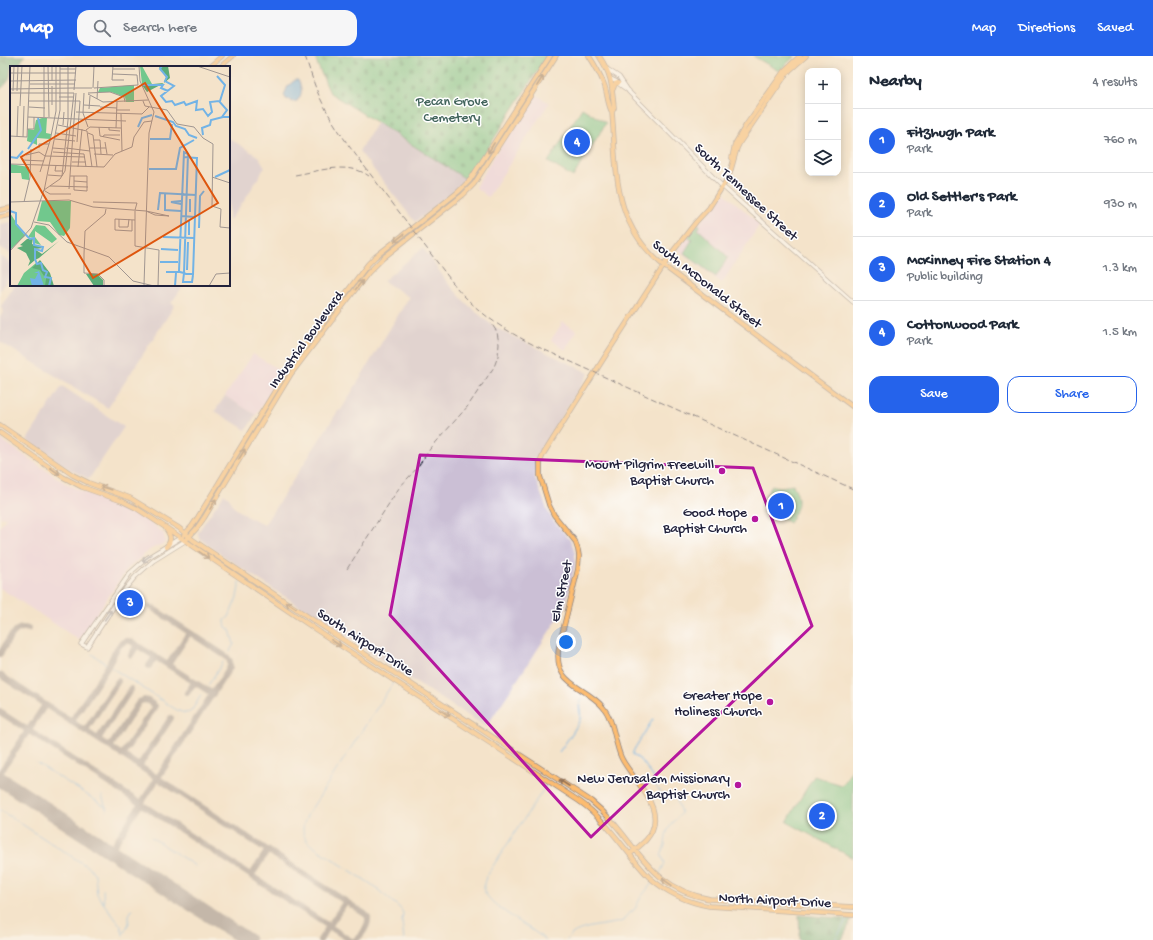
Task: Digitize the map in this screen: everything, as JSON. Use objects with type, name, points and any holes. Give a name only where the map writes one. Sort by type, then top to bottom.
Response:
[{"type":"main road","points":[[210,66],[222,56]]},
{"type":"main road","points":[[221,66],[233,56]]},
{"type":"main road","name":"Industrial Boulevard","points":[[185,541],[187,535],[290,366],[368,264],[376,256],[460,190],[470,180],[550,56]]},
{"type":"main road","name":"Industrial Boulevard","points":[[180,538],[187,535],[199,526],[297,366],[368,273],[383,258],[463,195],[474,184],[556,56]]},
{"type":"main road","name":"South McDonald Street","points":[[598,56],[608,69],[611,79],[614,108],[612,112]]},
{"type":"main road","points":[[732,160],[733,149],[740,136],[784,71],[800,56]]},
{"type":"main road","points":[[732,160],[740,142],[782,79],[806,56]]},
{"type":"main road","points":[[590,57],[604,78],[611,79]]},
{"type":"main road","name":"South McDonald Street","points":[[590,57],[604,85],[612,112],[619,192],[623,209],[638,239],[664,266],[853,408]]},
{"type":"main road","points":[[613,89],[615,84],[618,83]]},
{"type":"main road","points":[[526,93],[531,96]]},
{"type":"main road","points":[[517,107],[522,110]]},
{"type":"main road","points":[[502,130],[507,133]]},
{"type":"main road","points":[[499,136],[503,139]]},
{"type":"main road","name":"Elm Street","points":[[630,854],[647,838],[652,828],[654,814],[651,801],[621,758],[609,717],[605,710],[597,700],[568,680],[559,664],[559,646],[578,569],[579,556],[575,541],[556,518],[550,508],[541,479],[540,465],[545,450],[664,266],[696,222],[709,208],[730,173],[732,160]]},
{"type":"main road","points":[[0,210],[10,208]]},
{"type":"main road","points":[[426,224],[427,219],[435,212],[437,208],[442,211]]},
{"type":"main road","points":[[0,217],[10,215]]},
{"type":"main road","name":"South Airport Drive","points":[[0,425],[73,475],[85,481],[120,493],[141,504],[319,624],[591,801],[604,812],[654,872],[681,890],[702,898]]},
{"type":"main road","points":[[251,429],[256,432]]},
{"type":"main road","name":"South Airport Drive","points":[[0,433],[73,483],[122,501],[165,527],[315,629],[589,808],[605,824],[644,871],[656,883],[678,897],[697,904]]},
{"type":"main road","points":[[35,457],[39,452]]},
{"type":"main road","points":[[218,484],[222,487]]},
{"type":"main road","points":[[138,510],[141,504]]},
{"type":"main road","points":[[165,527],[169,533],[170,540],[166,547]]},
{"type":"main road","points":[[315,629],[319,624]]},
{"type":"main road","name":"North Airport Drive","points":[[702,898],[743,902],[853,908]]},
{"type":"main road","name":"North Airport Drive","points":[[697,904],[728,908],[853,915]]},
{"type":"street","name":"South Tennessee Street","points":[[608,69],[619,77],[630,92],[722,186],[853,302]]},
{"type":"street","name":"South Tennessee Street","points":[[611,79],[630,92]]},
{"type":"street","name":"Industrial Boulevard","points":[[180,538],[147,558],[130,573],[81,644],[87,647],[126,588],[135,577],[153,561],[185,541]]},
{"type":"highlighted area","points":[[420,455],[753,468],[812,626],[591,837],[390,615]]},
{"type":"shaded area","points":[[534,93],[549,103],[488,197],[475,187]]},
{"type":"shaded area","points":[[377,122],[466,179],[461,188],[415,222],[359,151]]},
{"type":"shaded area","points":[[230,139],[259,157],[265,167],[244,201],[230,220]]},
{"type":"shaded area","points":[[723,192],[760,224],[722,283],[678,250],[697,224],[708,214]]},
{"type":"shaded area","points":[[10,222],[10,253],[0,247],[0,224]]},
{"type":"shaded area","points":[[423,248],[447,282],[466,303],[488,322],[500,330],[589,373],[541,450],[535,466],[535,478],[548,512],[552,519],[571,541],[575,552],[575,565],[565,608],[486,727],[314,617],[215,550],[199,538],[198,532],[224,494],[229,497],[235,508],[251,519],[252,518],[264,525],[338,411],[341,410],[409,297],[383,281]]},
{"type":"shaded area","points":[[0,256],[10,262],[10,276],[0,291]]},
{"type":"shaded area","points":[[14,286],[183,286],[171,303],[175,305],[108,408],[0,342],[0,318],[3,312],[1,306]]},
{"type":"shaded area","points":[[563,322],[577,331],[565,350],[551,340]]},
{"type":"shaded area","points":[[253,354],[283,372],[256,415],[225,396]]},
{"type":"shaded area","points":[[62,386],[124,427],[89,479],[69,469],[27,440]]},
{"type":"shaded area","points":[[225,396],[256,415],[246,430],[215,411]]},
{"type":"shaded area","points":[[0,439],[68,485],[123,506],[154,525],[164,534],[165,543],[151,549],[128,568],[79,640],[0,588],[0,527],[6,518],[0,517]]},
{"type":"green space","points":[[0,56],[25,56],[18,66],[10,66],[9,80],[6,85],[0,89]]},
{"type":"green space","name":"Pecan Grove Cemetery","points":[[315,56],[547,56],[483,156],[466,179],[330,93]]},
{"type":"green space","points":[[753,56],[795,56],[779,71]]},
{"type":"green space","points":[[582,108],[606,123],[573,177],[548,162]]},
{"type":"green space","points":[[698,224],[700,225],[698,229],[728,257],[716,277],[684,253],[692,240],[688,237]]},
{"type":"green space","points":[[772,485],[779,487],[793,485],[796,490],[798,505],[795,514],[789,523],[773,513],[762,502]]},
{"type":"green space","points":[[853,768],[853,858],[787,822],[814,776],[841,785],[844,783]]},
{"type":"green space","points":[[799,915],[852,919],[842,940],[800,940]]},
{"type":"water","points":[[295,80],[298,80],[301,93],[297,101],[291,102],[290,100],[286,99],[284,95],[288,86]]},
{"type":"waterway","points":[[230,651],[234,644],[230,630],[226,627],[225,620],[229,617],[237,597],[240,582]]},
{"type":"waterway","points":[[92,654],[106,664]]},
{"type":"waterway","points":[[209,684],[223,662]]},
{"type":"waterway","points":[[112,668],[160,699]]},
{"type":"waterway","points":[[393,683],[308,814],[304,822],[303,830],[305,838],[311,845],[371,884],[400,908],[403,913],[402,921],[404,940]]},
{"type":"waterway","points":[[158,700],[160,699],[180,711],[188,713],[191,711],[201,695]]},
{"type":"waterway","points":[[559,752],[579,722],[579,704],[582,698]]},
{"type":"waterway","points":[[653,719],[635,748],[633,755],[642,761],[654,778],[657,788],[665,796],[669,798],[676,798],[681,813],[673,822],[666,835],[665,845],[661,855],[665,863],[660,873]]},
{"type":"waterway","points":[[37,763],[106,807]]},
{"type":"waterway","points":[[545,940],[501,909],[487,895],[484,887],[485,880],[489,872],[547,784]]},
{"type":"waterway","points":[[102,796],[107,810]]},
{"type":"waterway","points":[[0,810],[91,869],[95,875],[97,894],[104,904]]},
{"type":"waterway","points":[[151,837],[171,850]]},
{"type":"waterway","points":[[170,851],[171,850],[195,866]]},
{"type":"waterway","points":[[567,940],[576,931],[623,921],[625,917],[635,909],[641,897],[652,883]]},
{"type":"waterway","points":[[103,890],[104,904],[121,926],[123,935]]},
{"type":"waterway","points":[[124,933],[129,923],[129,915],[132,910]]},
{"type":"waterway","points":[[835,940],[848,917]]},
{"type":"taxiway","points":[[110,851],[230,667],[230,661],[227,657],[151,607]]},
{"type":"taxiway","points":[[0,654],[8,640],[15,632],[23,628],[28,629]]},
{"type":"taxiway","points":[[168,665],[189,633]]},
{"type":"taxiway","points":[[71,722],[107,668],[116,649],[123,642],[127,641],[132,642],[213,694]]},
{"type":"taxiway","points":[[131,655],[137,645]]},
{"type":"taxiway","points":[[149,666],[155,657]]},
{"type":"taxiway","points":[[0,675],[365,914],[368,917],[366,927],[360,936],[355,940]]},
{"type":"taxiway","points":[[85,731],[118,681]]},
{"type":"taxiway","points":[[187,693],[194,683]]},
{"type":"taxiway","points":[[98,739],[131,689]]},
{"type":"taxiway","points":[[110,747],[139,702],[144,700],[148,701],[155,706],[122,755]]},
{"type":"taxiway","points":[[0,773],[45,705]]},
{"type":"taxiway","points":[[0,712],[350,940]]},
{"type":"taxiway","points":[[139,766],[171,718]]},
{"type":"taxiway","points":[[251,876],[268,850]]},
{"type":"taxiway","points":[[320,940],[346,901]]},
{"type":"runway","points":[[0,779],[247,940]]},
{"type":"railway","points":[[305,56],[321,100],[334,124],[349,146],[456,287],[465,297],[493,321],[536,346],[853,489]]},
{"type":"railway","points":[[295,175],[333,168],[343,168],[361,171],[369,176]]},
{"type":"railway","points":[[347,569],[399,488],[417,468],[430,449],[468,406],[494,367],[498,356],[499,344],[497,332],[491,323]]},
{"type":"place","name":"Cottonwood Park","points":[[577,142]]},
{"type":"place","name":"Mount Pilgrim Freewill Baptist Church","points":[[722,471]]},
{"type":"place","name":"Fitzhugh Park","points":[[781,506]]},
{"type":"place","name":"Good Hope Baptist Church","points":[[755,519]]},
{"type":"place","name":"McKinney Fire Station 4","points":[[130,603]]},
{"type":"place","name":"Greater Hope Holiness Church","points":[[770,702]]},
{"type":"place","name":"New Jerusalem Missionary Baptist Church","points":[[738,785]]},
{"type":"place","name":"Old Settler's Park","points":[[822,816]]}]
